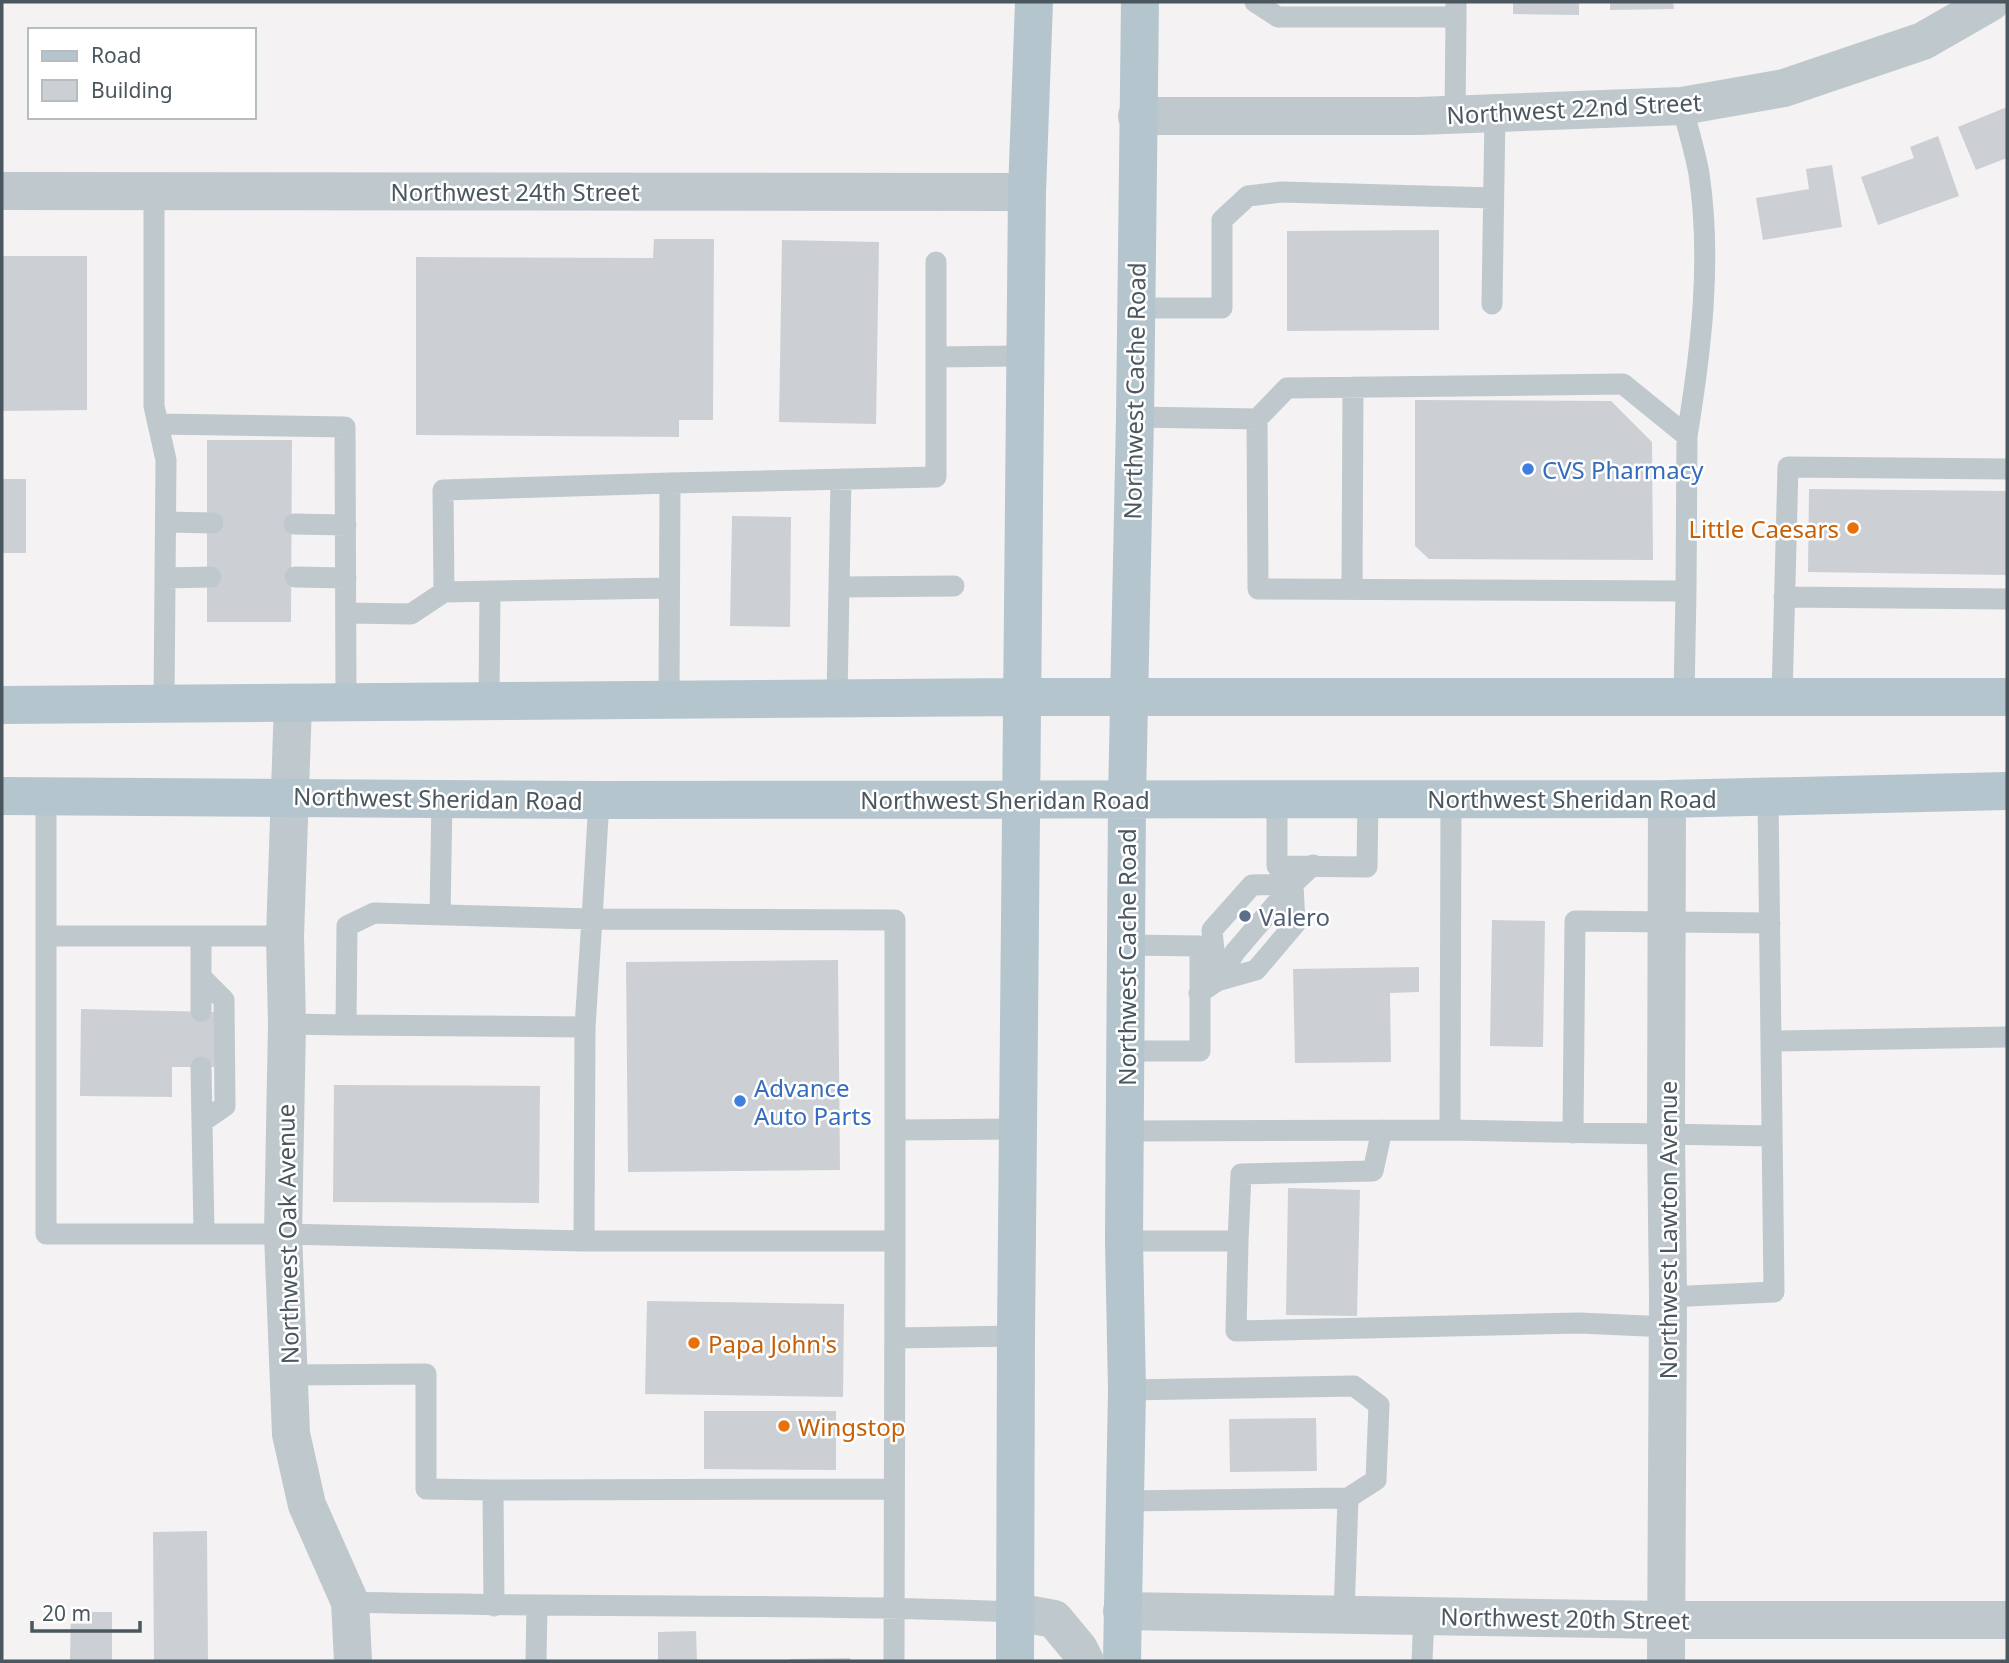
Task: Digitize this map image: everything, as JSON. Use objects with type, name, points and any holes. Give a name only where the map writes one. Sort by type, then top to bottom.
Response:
[{"type":"main road","points":[[1015,1661],[1027,192],[1034,2]]},
{"type":"main road","name":"Northwest Cache Road","points":[[1122,1661],[1127,1390],[1124,1241],[1128,697],[1135,416],[1140,2]]},
{"type":"main road","points":[[2,705],[1023,697],[2007,696]]},
{"type":"main road","name":"Northwest Sheridan Road","points":[[2,796],[599,800],[1277,800],[1667,799],[2007,791]]},
{"type":"street","name":"Northwest 22nd Street","points":[[1137,116],[1455,115],[1682,106],[1796,84],[1923,41],[1991,2]]},
{"type":"street","name":"Northwest 24th Street","points":[[2,191],[1027,192]]},
{"type":"street","name":"Northwest Oak Avenue","points":[[293,704],[285,936],[287,1024],[283,1234],[291,1434],[307,1505],[350,1602],[354,1661]]},
{"type":"street","name":"Northwest Lawton Avenue","points":[[1665,1661],[1668,1312],[1667,799]]},
{"type":"street","name":"Northwest 20th Street","points":[[1122,1611],[1665,1620],[2007,1620]]},
{"type":"street","points":[[1016,1612],[1055,1619],[1085,1661]]},
{"type":"lane","points":[[1255,2],[1278,18],[1456,9],[1455,115]]},
{"type":"lane","points":[[1682,106],[1699,174],[1704,235],[1704,304],[1687,436],[1684,697]]},
{"type":"lane","points":[[1492,304],[1495,113]]},
{"type":"lane","points":[[154,191],[154,406],[166,460],[164,704]]},
{"type":"lane","points":[[1136,308],[1222,308],[1222,220],[1248,196],[1281,192],[1493,198]]},
{"type":"lane","points":[[444,592],[443,489],[936,477],[936,262]]},
{"type":"lane","points":[[936,357],[1026,356]]},
{"type":"lane","points":[[1686,591],[1258,589],[1257,419],[1287,388],[1623,384],[1687,436]]},
{"type":"lane","points":[[1352,589],[1353,387]]},
{"type":"lane","points":[[1135,416],[1257,419]]},
{"type":"lane","points":[[158,424],[345,427],[346,703]]},
{"type":"lane","points":[[1782,696],[1788,467],[2007,470]]},
{"type":"lane","points":[[837,699],[841,479]]},
{"type":"lane","points":[[669,700],[670,483]]},
{"type":"lane","points":[[166,522],[213,523]]},
{"type":"lane","points":[[294,524],[346,525]]},
{"type":"lane","points":[[165,578],[211,577]]},
{"type":"lane","points":[[295,577],[346,578]]},
{"type":"lane","points":[[839,587],[954,586]]},
{"type":"lane","points":[[346,613],[411,614],[444,592],[669,588]]},
{"type":"lane","points":[[489,701],[490,591]]},
{"type":"lane","points":[[1784,597],[2007,599]]},
{"type":"lane","points":[[46,797],[46,1234],[283,1234],[584,1241],[895,1241]]},
{"type":"lane","points":[[1382,1130],[1373,1171],[1241,1174],[1236,1331],[1579,1323],[1668,1312],[1774,1292],[1768,797]]},
{"type":"lane","points":[[440,915],[442,798]]},
{"type":"lane","points":[[1277,800],[1277,866],[1367,867],[1368,798]]},
{"type":"lane","points":[[1450,1130],[1451,799]]},
{"type":"lane","points":[[584,1241],[585,1027],[599,800]]},
{"type":"lane","points":[[1208,987],[1293,884],[1313,865]]},
{"type":"lane","points":[[1125,1051],[1200,1051],[1212,930],[1252,885],[1293,884]]},
{"type":"lane","points":[[346,1025],[347,926],[373,913],[592,919],[895,920],[894,1661]]},
{"type":"lane","points":[[1573,1133],[1575,921],[1770,923]]},
{"type":"lane","points":[[47,936],[285,936]]},
{"type":"lane","points":[[201,936],[201,1011]]},
{"type":"lane","points":[[1126,945],[1200,946],[1208,987]]},
{"type":"lane","points":[[202,978],[224,1000],[225,1106],[202,1122]]},
{"type":"lane","points":[[287,1024],[585,1027]]},
{"type":"lane","points":[[1771,1041],[2007,1037]]},
{"type":"lane","points":[[201,1067],[204,1233]]},
{"type":"lane","points":[[895,1130],[1020,1129]]},
{"type":"lane","points":[[1125,1131],[1450,1130],[1772,1136]]},
{"type":"lane","points":[[1124,1241],[1238,1241]]},
{"type":"lane","points":[[895,1338],[1016,1336]]},
{"type":"lane","points":[[289,1375],[426,1374],[426,1489],[894,1489]]},
{"type":"lane","points":[[1125,1501],[1348,1498],[1376,1480],[1379,1405],[1354,1385],[1127,1390]]},
{"type":"lane","points":[[493,1490],[494,1606]]},
{"type":"lane","points":[[1344,1615],[1348,1498]]},
{"type":"lane","points":[[350,1602],[494,1606],[894,1607],[1016,1612]]},
{"type":"lane","points":[[536,1661],[537,1605]]},
{"type":"lane","points":[[1422,1661],[1424,1616]]},
{"type":"building","points":[[1513,2],[1579,2],[1579,15],[1513,14]]},
{"type":"building","points":[[1610,2],[1673,2],[1674,9],[1610,10]]},
{"type":"building","points":[[2007,107],[2007,158],[1976,170],[1958,127]]},
{"type":"building","points":[[1938,136],[1959,196],[1878,225],[1861,177],[1914,158],[1910,147]]},
{"type":"building","points":[[1832,165],[1842,227],[1763,240],[1756,198],[1809,189],[1806,169]]},
{"type":"building","points":[[1439,230],[1439,330],[1287,331],[1287,231]]},
{"type":"building","points":[[654,239],[714,239],[713,420],[679,420],[679,437],[416,435],[416,257],[653,258]]},
{"type":"building","points":[[782,240],[879,242],[876,424],[779,422]]},
{"type":"building","points":[[2,256],[87,256],[87,410],[2,411]]},
{"type":"building","points":[[1415,400],[1611,401],[1652,442],[1653,560],[1429,559],[1415,546]]},
{"type":"building","points":[[207,440],[292,440],[291,622],[207,622]]},
{"type":"building","points":[[2,479],[26,479],[26,553],[2,553]]},
{"type":"building","points":[[1809,489],[2007,491],[2007,575],[1808,572]]},
{"type":"building","points":[[732,516],[791,517],[790,627],[730,626]]},
{"type":"building","points":[[1492,920],[1545,921],[1543,1047],[1490,1046]]},
{"type":"building","points":[[838,960],[840,1170],[628,1172],[626,962]]},
{"type":"building","points":[[1419,967],[1419,992],[1390,993],[1391,1062],[1295,1063],[1293,969]]},
{"type":"building","points":[[81,1009],[214,1012],[214,1067],[172,1067],[172,1097],[80,1096]]},
{"type":"building","points":[[334,1085],[540,1086],[539,1203],[333,1202]]},
{"type":"building","points":[[1288,1188],[1360,1190],[1357,1316],[1286,1315]]},
{"type":"building","points":[[647,1301],[844,1304],[843,1397],[645,1394]]},
{"type":"building","points":[[704,1411],[836,1411],[836,1470],[704,1469]]},
{"type":"building","points":[[1316,1418],[1317,1471],[1230,1472],[1229,1419]]},
{"type":"building","points":[[207,1531],[208,1661],[154,1661],[153,1532]]},
{"type":"building","points":[[71,1612],[112,1612],[112,1661],[70,1661]]},
{"type":"building","points":[[696,1631],[697,1661],[658,1661],[658,1632]]},
{"type":"building","points":[[850,1658],[850,1661],[789,1661],[789,1659]]},
{"type":"place","name":"CVS Pharmacy","points":[[1528,469]]},
{"type":"place","name":"Little Caesars","points":[[1853,528]]},
{"type":"place","name":"Valero","points":[[1245,916]]},
{"type":"place","name":"Advance Auto Parts","points":[[740,1101]]},
{"type":"place","name":"Papa John's","points":[[694,1343]]},
{"type":"place","name":"Wingstop","points":[[784,1426]]}]
